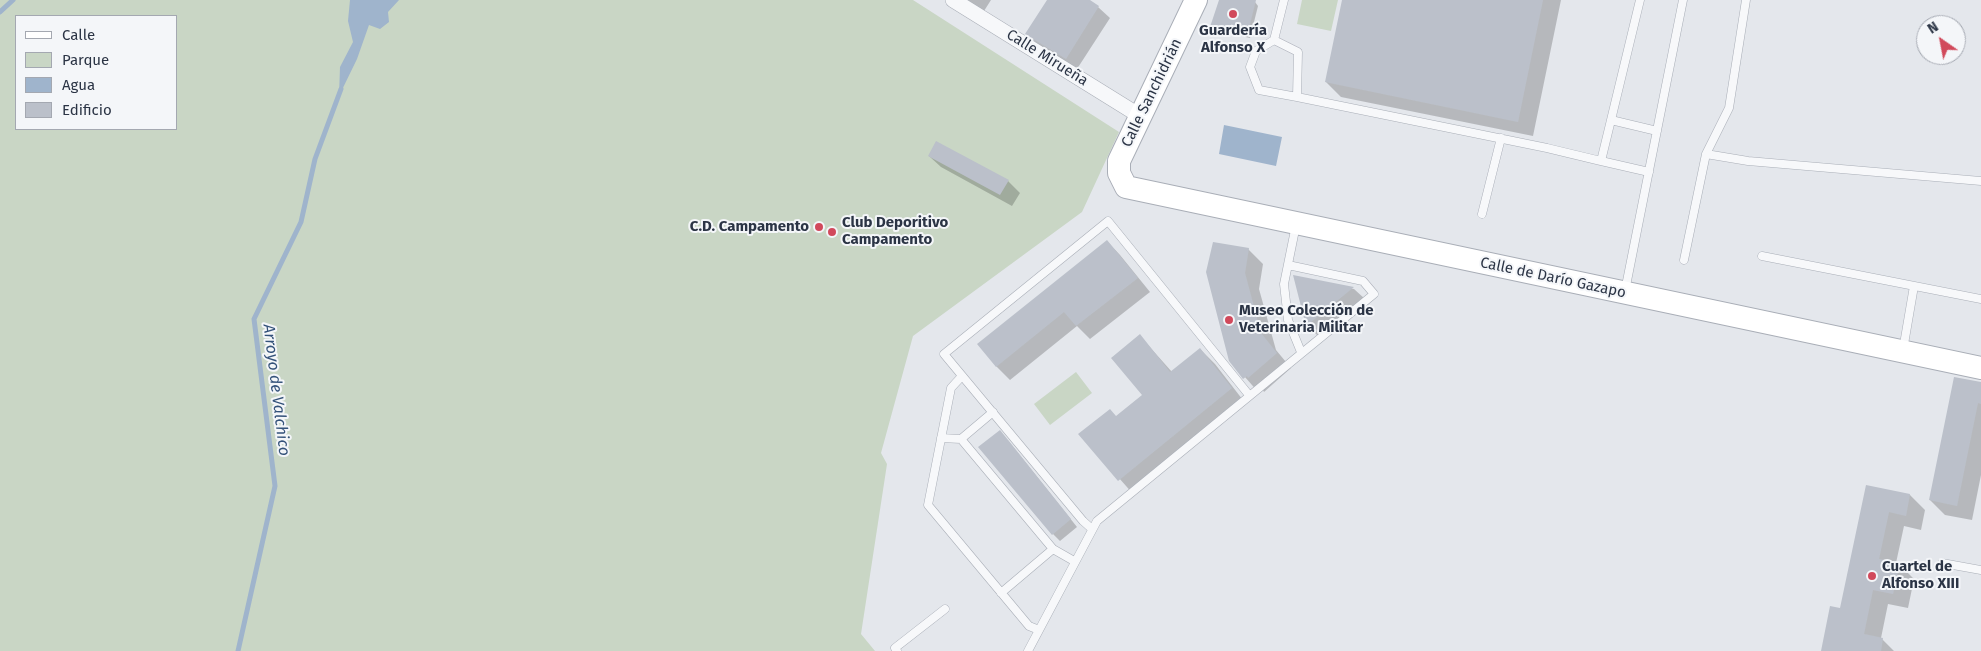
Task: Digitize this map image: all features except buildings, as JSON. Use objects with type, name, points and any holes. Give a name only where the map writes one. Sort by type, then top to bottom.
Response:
[{"type":"street","name":"Calle Mirueña","points":[[953,0],[1140,116]]},
{"type":"street","name":"Calle Sanchidrián","points":[[1126,187],[1119,173],[1119,161],[1196,0]]},
{"type":"street","name":"Calle de Darío Gazapo","points":[[1126,187],[1981,368]]},
{"type":"lane","points":[[1284,0],[1274,40],[1256,51],[1250,67],[1258,90],[1501,138],[1649,172]]},
{"type":"lane","points":[[1601,161],[1640,0]]},
{"type":"lane","points":[[1625,293],[1683,0]]},
{"type":"lane","points":[[1684,260],[1706,154],[1729,108],[1746,0]]},
{"type":"lane","points":[[1274,40],[1298,52],[1297,97]]},
{"type":"lane","points":[[1611,120],[1657,131]]},
{"type":"lane","points":[[1482,214],[1501,138]]},
{"type":"lane","points":[[1706,154],[1748,162],[1981,181]]},
{"type":"lane","points":[[1092,529],[1083,522],[944,354],[1108,221],[1249,395]]},
{"type":"lane","points":[[1296,223],[1284,284],[1288,320],[1301,352]]},
{"type":"lane","points":[[1762,256],[1981,299]]},
{"type":"lane","points":[[1028,651],[1074,561],[1097,521],[1374,294],[1363,281],[1288,265]]},
{"type":"lane","points":[[1903,352],[1914,286]]},
{"type":"lane","points":[[962,376],[951,388],[928,506],[1029,626],[1039,630]]},
{"type":"lane","points":[[941,438],[961,439],[992,412]]},
{"type":"lane","points":[[961,439],[1053,550],[1074,561]]},
{"type":"lane","points":[[1001,593],[1053,550]]},
{"type":"lane","points":[[1942,563],[1981,570]]},
{"type":"lane","points":[[897,651],[895,648],[945,609]]},
{"type":"green space","points":[[0,0],[913,0],[1119,132],[1082,212],[913,336],[881,453],[887,464],[861,634],[875,651],[0,651]]},
{"type":"green space","points":[[1302,0],[1338,0],[1331,31],[1297,24]]},
{"type":"green space","points":[[1076,372],[1092,393],[1050,425],[1034,404]]},
{"type":"water","points":[[350,0],[399,0],[388,12],[389,22],[380,29],[369,25],[357,59],[339,96],[340,67],[353,42],[348,21]]},
{"type":"water","points":[[1224,125],[1282,137],[1276,166],[1219,154]]},
{"type":"waterway","points":[[0,12],[13,0]]},
{"type":"waterway","name":"Arroyo de Valchico","points":[[238,651],[275,486],[254,319],[301,222],[315,159],[341,89]]},
{"type":"place","name":"Guardería Alfonso X","points":[[1233,14]]},
{"type":"place","name":"C.D. Campamento","points":[[819,227]]},
{"type":"place","name":"Club Deporitivo Campamento","points":[[832,232]]},
{"type":"place","name":"Museo Colección de Veterinaria Militar","points":[[1229,320]]},
{"type":"place","name":"Cuartel de Alfonso XIII","points":[[1872,576]]}]
